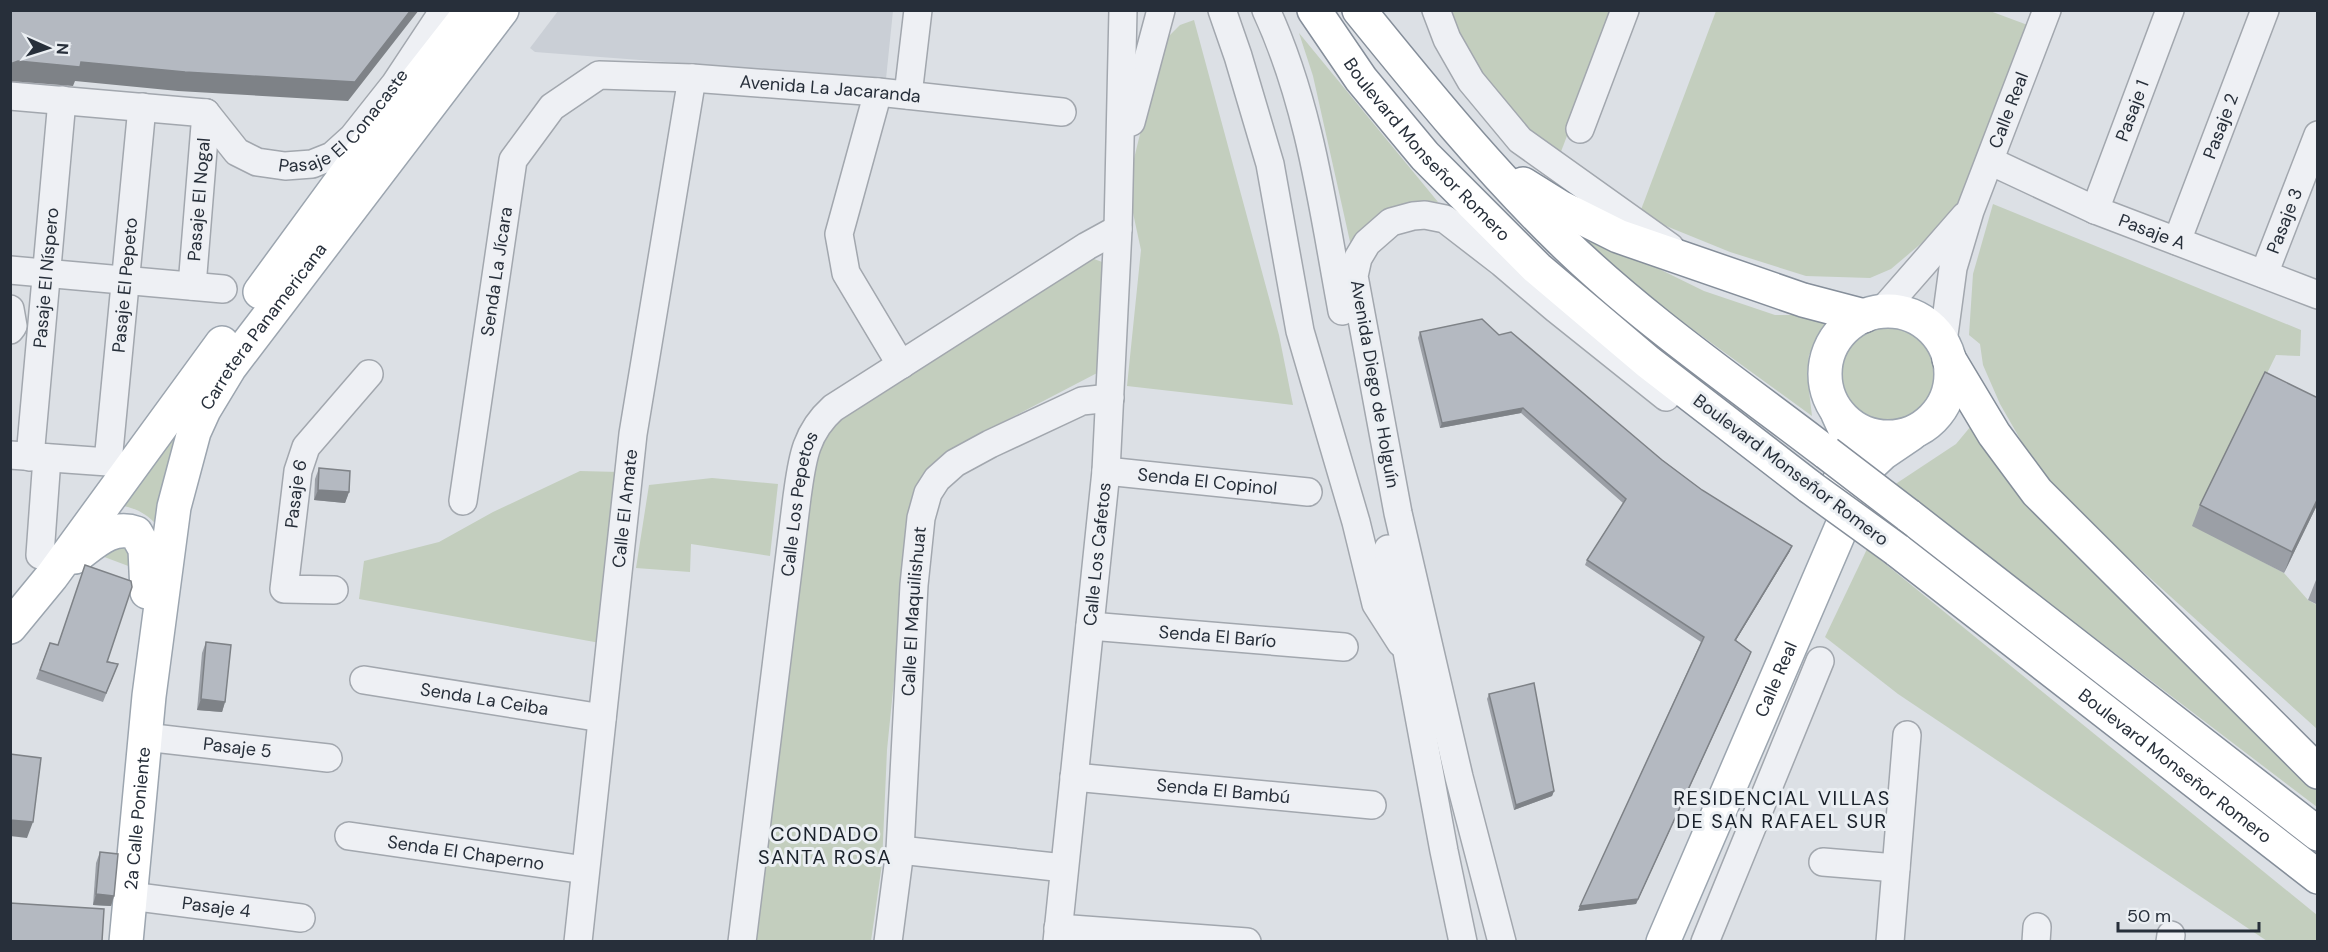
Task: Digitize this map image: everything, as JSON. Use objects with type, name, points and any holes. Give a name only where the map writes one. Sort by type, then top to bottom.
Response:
[{"type":"main road","name":"Carretera Panamericana","points":[[10,627],[46,565],[472,10]]},
{"type":"main road","name":"Carretera Panamericana","points":[[149,696],[174,507],[191,441],[204,410],[230,368],[502,10]]},
{"type":"main road","name":"Boulevard Monseñor Romero","points":[[1314,10],[1361,79],[1425,156],[1537,268],[1648,362],[1807,485],[1897,550],[2318,877]]},
{"type":"main road","name":"Boulevard Monseñor Romero","points":[[1365,17],[1463,136],[1535,215],[1605,279],[1666,330],[2318,834]]},
{"type":"main road","points":[[1463,136],[1514,178],[1560,207],[1618,236],[1803,300],[1873,314],[1901,312],[1918,318],[1932,328],[1994,434],[2037,492],[2318,772]]},
{"type":"main road","points":[[1873,314],[1848,326],[1835,340],[1827,358],[1825,377],[1828,396],[1838,414],[1853,427],[1871,436],[1892,438],[1911,434],[1927,425],[1948,395],[1951,377],[1946,351]]},
{"type":"main road","name":"Calle Real","points":[[1646,942],[1822,536],[1848,454],[1848,436],[1838,414]]},
{"type":"main road","name":"Calle Real","points":[[1663,942],[1868,468],[1883,453],[1911,434]]},
{"type":"main road","points":[[46,565],[112,532],[119,530],[136,533],[141,540],[146,559],[149,696]]},
{"type":"main road","name":"2a Calle Poniente","points":[[126,942],[149,696]]},
{"type":"street","name":"Pasaje El Conacaste","points":[[206,113],[237,152],[257,162],[285,166],[312,164],[332,156],[353,137],[395,84],[444,10]]},
{"type":"street","points":[[908,95],[918,10]]},
{"type":"street","name":"Calle Los Cafetos","points":[[1057,935],[1106,471],[1118,229],[1123,10]]},
{"type":"street","name":"Calle Los Cafetos","points":[[1119,167],[1161,10]]},
{"type":"street","points":[[1222,10],[1270,164],[1300,331],[1356,522],[1376,604],[1407,651]]},
{"type":"street","name":"Avenida Diego de Holguín","points":[[1266,10],[1285,54],[1306,121],[1463,942]]},
{"type":"street","points":[[1436,10],[1455,54],[1471,81],[1520,140],[1688,260]]},
{"type":"street","points":[[1581,129],[1625,10]]},
{"type":"street","name":"Calle Real","points":[[1946,351],[1953,268],[1970,211],[2047,10]]},
{"type":"street","name":"Pasaje 1","points":[[2095,210],[2170,10]]},
{"type":"street","name":"Pasaje 2","points":[[2177,241],[2265,10]]},
{"type":"street","name":"Avenida La Jacaranda","points":[[599,75],[692,78],[878,92],[1062,112]]},
{"type":"street","name":"Senda La Jícara","points":[[463,501],[513,160],[552,107],[599,75]]},
{"type":"street","name":"Calle El Amate","points":[[578,942],[633,434],[692,78]]},
{"type":"street","points":[[878,92],[839,234],[846,273],[901,365]]},
{"type":"street","points":[[10,96],[206,113]]},
{"type":"street","name":"Pasaje El Níspero","points":[[46,565],[29,457],[62,100]]},
{"type":"street","name":"Pasaje El Pepeto","points":[[29,457],[108,462],[142,107]]},
{"type":"street","name":"Pasaje El Nogal","points":[[192,286],[206,113]]},
{"type":"street","name":"Pasaje 3","points":[[2264,274],[2318,135]]},
{"type":"street","name":"Pasaje A","points":[[1990,161],[2095,210],[2318,295]]},
{"type":"street","name":"Calle Real","points":[[1873,314],[1970,211]]},
{"type":"street","name":"Avenida Diego de Holguín","points":[[1502,942],[1458,777],[1398,513],[1374,392],[1354,276],[1358,258],[1367,243],[1382,228],[1401,218],[1425,215],[1445,219],[1725,442],[1772,470],[1807,485]]},
{"type":"street","name":"Calle Los Pepetos","points":[[742,942],[804,452],[812,434],[825,416],[901,365],[1087,246],[1118,229]]},
{"type":"street","name":"Pasaje El Nogal","points":[[10,270],[223,289]]},
{"type":"street","points":[[10,309],[13,326],[10,330]]},
{"type":"street","name":"Pasaje 6","points":[[334,590],[284,589],[298,471],[306,447],[369,374]]},
{"type":"street","name":"Calle El Maquilishuat","points":[[888,942],[900,849],[914,585],[921,518],[928,493],[937,479],[955,463],[990,444],[1082,400],[1110,398]]},
{"type":"street","name":"Senda El Copinol","points":[[1106,471],[1308,492]]},
{"type":"street","name":"Senda El Barío","points":[[1090,626],[1344,647]]},
{"type":"street","points":[[1705,942],[1820,661]]},
{"type":"street","name":"Senda La Ceiba","points":[[364,680],[603,718]]},
{"type":"street","points":[[1890,942],[1906,735]]},
{"type":"street","name":"Pasaje 5","points":[[145,737],[328,758]]},
{"type":"street","name":"Senda El Bambú","points":[[1074,777],[1372,805]]},
{"type":"street","name":"Senda El Chaperno","points":[[349,836],[585,870]]},
{"type":"street","points":[[900,849],[1064,868]]},
{"type":"street","points":[[1444,851],[1453,942]]},
{"type":"street","points":[[1822,862],[1896,868]]},
{"type":"street","name":"Pasaje 4","points":[[130,896],[301,918]]},
{"type":"street","points":[[1057,935],[1247,942]]},
{"type":"shaded area","points":[[558,11],[893,11],[886,79],[535,52],[530,48]]},
{"type":"green space","points":[[1445,11],[1614,11],[1556,165],[1479,79]]},
{"type":"green space","points":[[1716,11],[1990,11],[2033,27],[1969,203],[1891,269],[1870,278],[1806,276],[1730,252],[1639,215]]},
{"type":"green space","points":[[1194,20],[1279,335],[1293,405],[1127,386],[1141,250],[1133,213],[1132,167],[1162,43],[1180,25]]},
{"type":"green space","points":[[1299,33],[1438,202],[1407,204],[1386,213],[1370,230],[1353,255],[1313,76]]},
{"type":"green space","points":[[1993,204],[2301,330],[2300,356],[2276,355],[2193,525],[2284,573],[2308,600],[2317,605],[2317,729],[2046,484],[2000,404],[1983,365],[1980,344],[1969,335],[1973,274]]},
{"type":"green space","points":[[1580,239],[1602,241],[1704,291],[1775,315],[1840,315],[1809,355],[1807,374],[1812,416],[1655,302]]},
{"type":"green space","points":[[1094,259],[1105,263],[1099,372],[947,451],[923,474],[913,493],[887,750],[882,864],[871,941],[754,942],[811,466],[827,427],[1083,260]]},
{"type":"green space","points":[[1885,321],[1913,327],[1924,334],[1934,347],[1943,371],[1941,394],[1930,413],[1913,427],[1893,433],[1872,431],[1852,418],[1836,392],[1833,382],[1835,362],[1843,343],[1858,328],[1873,322]]},
{"type":"green space","points":[[201,388],[158,526],[140,512],[118,505]]},
{"type":"green space","points":[[1971,426],[2026,499],[2317,788],[2317,807],[1894,485],[1956,444]]},
{"type":"green space","points":[[580,471],[619,472],[600,643],[359,599],[364,561],[439,542],[493,512]]},
{"type":"green space","points":[[712,478],[778,484],[770,556],[691,544],[690,572],[636,568],[649,485]]},
{"type":"green space","points":[[123,541],[139,570],[99,555]]},
{"type":"green space","points":[[1867,549],[2317,915],[2317,941],[2267,941],[1898,694],[1825,637]]},
{"type":"building","points":[[10,10],[411,10],[355,82],[185,72],[81,62],[80,67],[18,61],[10,64]]},
{"type":"building","points":[[1482,319],[1499,335],[1511,332],[1662,460],[1702,490],[1792,546],[1735,640],[1751,652],[1638,899],[1580,906],[1704,637],[1587,560],[1626,499],[1523,408],[1442,423],[1420,332]]},
{"type":"building","points":[[2265,372],[2318,398],[2318,498],[2292,552],[2200,505]]},
{"type":"building","points":[[319,468],[350,471],[349,492],[318,490]]},
{"type":"building","points":[[85,565],[131,581],[132,587],[107,662],[118,664],[106,693],[40,670],[50,643],[58,645]]},
{"type":"building","points":[[206,642],[231,645],[225,702],[201,699]]},
{"type":"building","points":[[1534,683],[1554,791],[1516,805],[1489,694]]},
{"type":"building","points":[[10,754],[41,758],[33,822],[10,820]]},
{"type":"building","points":[[100,852],[118,854],[114,896],[96,894]]},
{"type":"building","points":[[10,903],[104,909],[102,941],[112,942],[10,942]]},
{"type":"district","name":"RESIDENCIAL VILLAS DE SAN RAFAEL SUR","points":[[1782,810]]},
{"type":"district","name":"CONDADO SANTA ROSA","points":[[825,846]]}]
